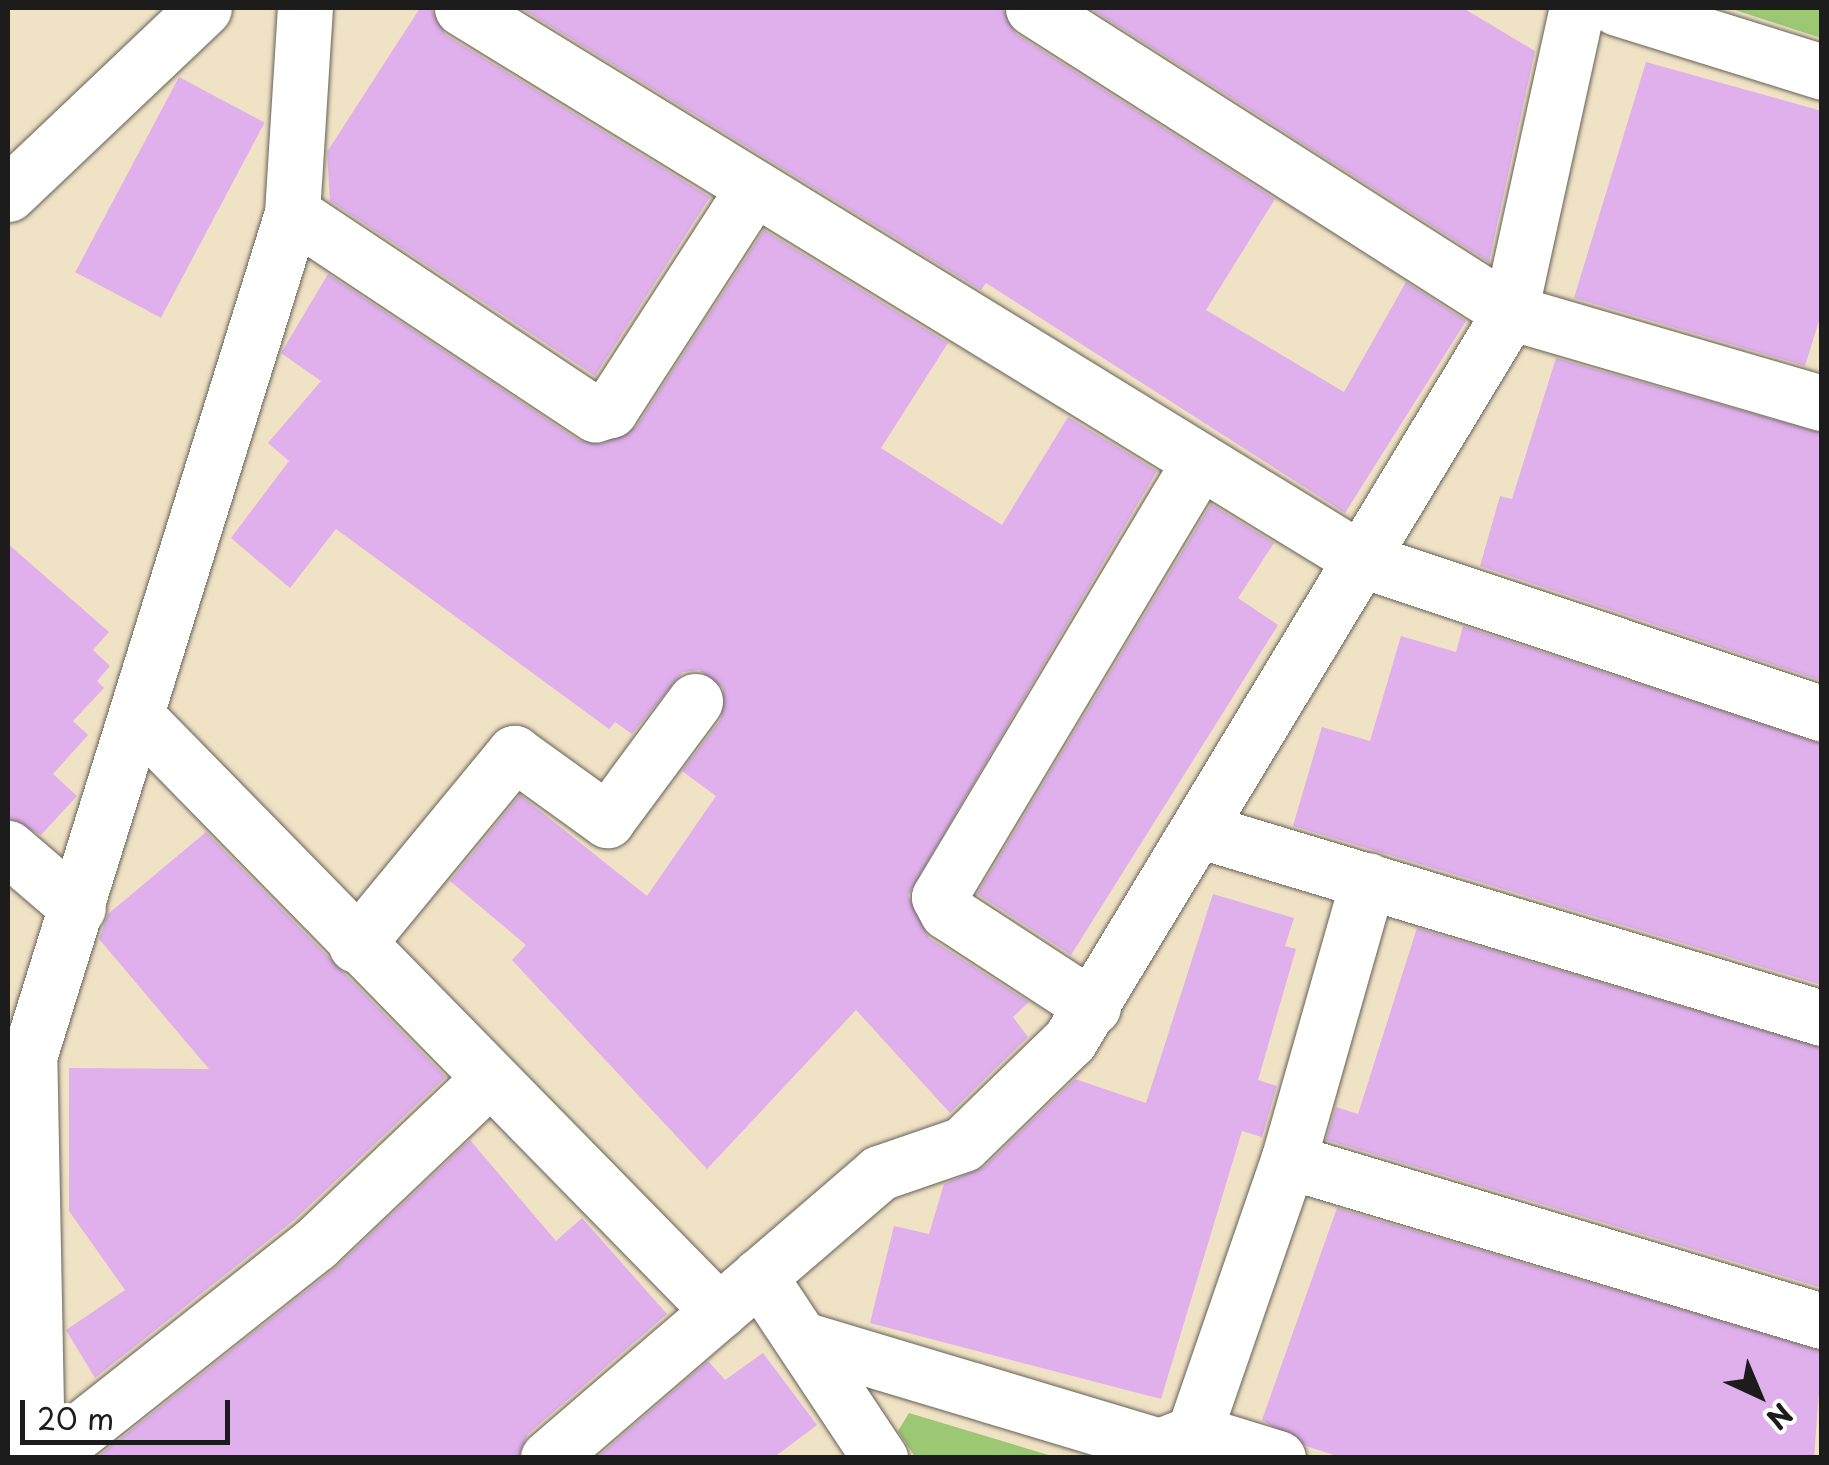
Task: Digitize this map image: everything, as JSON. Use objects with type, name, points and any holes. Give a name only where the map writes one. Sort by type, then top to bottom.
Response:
[{"type":"street","points":[[18,163],[204,8]]},
{"type":"street","points":[[37,1458],[20,1306],[30,1057],[292,213],[305,8]]},
{"type":"street","points":[[462,8],[751,192],[1360,559],[1822,714]]},
{"type":"street","points":[[1033,8],[1510,312],[1822,403]]},
{"type":"street","points":[[548,1458],[879,1173],[963,1144],[1092,1007],[1510,312],[1577,8]]},
{"type":"street","points":[[1617,8],[1822,72]]},
{"type":"street","points":[[292,213],[595,414],[610,410],[751,192]]},
{"type":"street","points":[[1092,1007],[947,912],[940,897],[1198,464]]},
{"type":"street","points":[[356,944],[514,753],[607,820],[696,700]]},
{"type":"street","points":[[138,718],[490,1079],[739,1293],[806,1340],[1160,1446],[1194,1432],[1278,1458]]},
{"type":"street","points":[[1198,830],[1822,1018]]},
{"type":"street","points":[[8,848],[78,908]]},
{"type":"street","points":[[1194,1432],[1288,1162],[1368,880]]},
{"type":"street","points":[[46,1458],[316,1244],[490,1079]]},
{"type":"street","points":[[1288,1162],[1822,1321]]},
{"type":"street","points":[[806,1340],[880,1458]]},
{"type":"green space","points":[[1729,8],[1821,8],[1821,38]]},
{"type":"green space","points":[[909,1413],[1055,1457],[915,1457],[898,1431]]},
{"type":"building","points":[[420,8],[431,8],[446,35],[710,197],[595,376],[330,201],[327,152]]},
{"type":"building","points":[[521,8],[1002,8],[1016,34],[1275,199],[1206,310],[1344,392],[1406,282],[1466,321],[1345,513],[986,283],[981,290]]},
{"type":"building","points":[[1090,8],[1463,8],[1535,51],[1489,262]]},
{"type":"building","points":[[1646,62],[1822,111],[1822,311],[1805,366],[1574,298]]},
{"type":"building","points":[[179,77],[265,123],[161,318],[75,272]]},
{"type":"building","points":[[764,230],[948,343],[881,448],[1002,525],[1068,417],[1157,471],[908,895],[929,938],[1029,1002],[1013,1017],[1028,1037],[950,1113],[856,1010],[707,1169],[512,960],[526,945],[450,881],[520,795],[647,896],[716,796],[682,771],[721,719],[723,688],[699,670],[683,672],[632,734],[615,722],[609,729],[336,529],[290,588],[231,538],[289,461],[268,443],[321,381],[281,353],[328,274],[578,440],[602,444],[636,427]]},
{"type":"building","points":[[1556,358],[1822,433],[1822,681],[1480,566],[1500,496],[1512,499]]},
{"type":"building","points":[[1211,504],[1274,543],[1238,598],[1278,625],[1071,955],[977,894]]},
{"type":"building","points":[[8,544],[109,632],[93,650],[110,666],[97,681],[104,688],[73,721],[88,735],[53,774],[77,796],[41,835],[8,818]]},
{"type":"building","points":[[1463,626],[1822,744],[1822,985],[1293,826],[1322,727],[1370,741],[1401,636],[1456,652]]},
{"type":"building","points":[[206,832],[446,1077],[294,1220],[95,1378],[66,1330],[125,1290],[69,1211],[69,1068],[209,1069],[99,939],[108,914]]},
{"type":"building","points":[[1213,894],[1294,918],[1285,946],[1296,949],[1258,1080],[1277,1086],[1262,1137],[1242,1131],[1161,1399],[870,1323],[894,1226],[929,1234],[944,1184],[984,1167],[1075,1079],[1146,1103]]},
{"type":"building","points":[[1417,928],[1822,1048],[1822,1288],[1326,1140],[1336,1107],[1358,1114]]},
{"type":"building","points":[[470,1140],[556,1241],[582,1218],[667,1314],[528,1434],[518,1458],[96,1458],[335,1268]]},
{"type":"building","points":[[1337,1208],[1822,1351],[1814,1458],[1343,1458],[1306,1446],[1262,1420]]},
{"type":"building","points":[[763,1353],[817,1425],[773,1458],[596,1458],[708,1361],[725,1380]]}]
